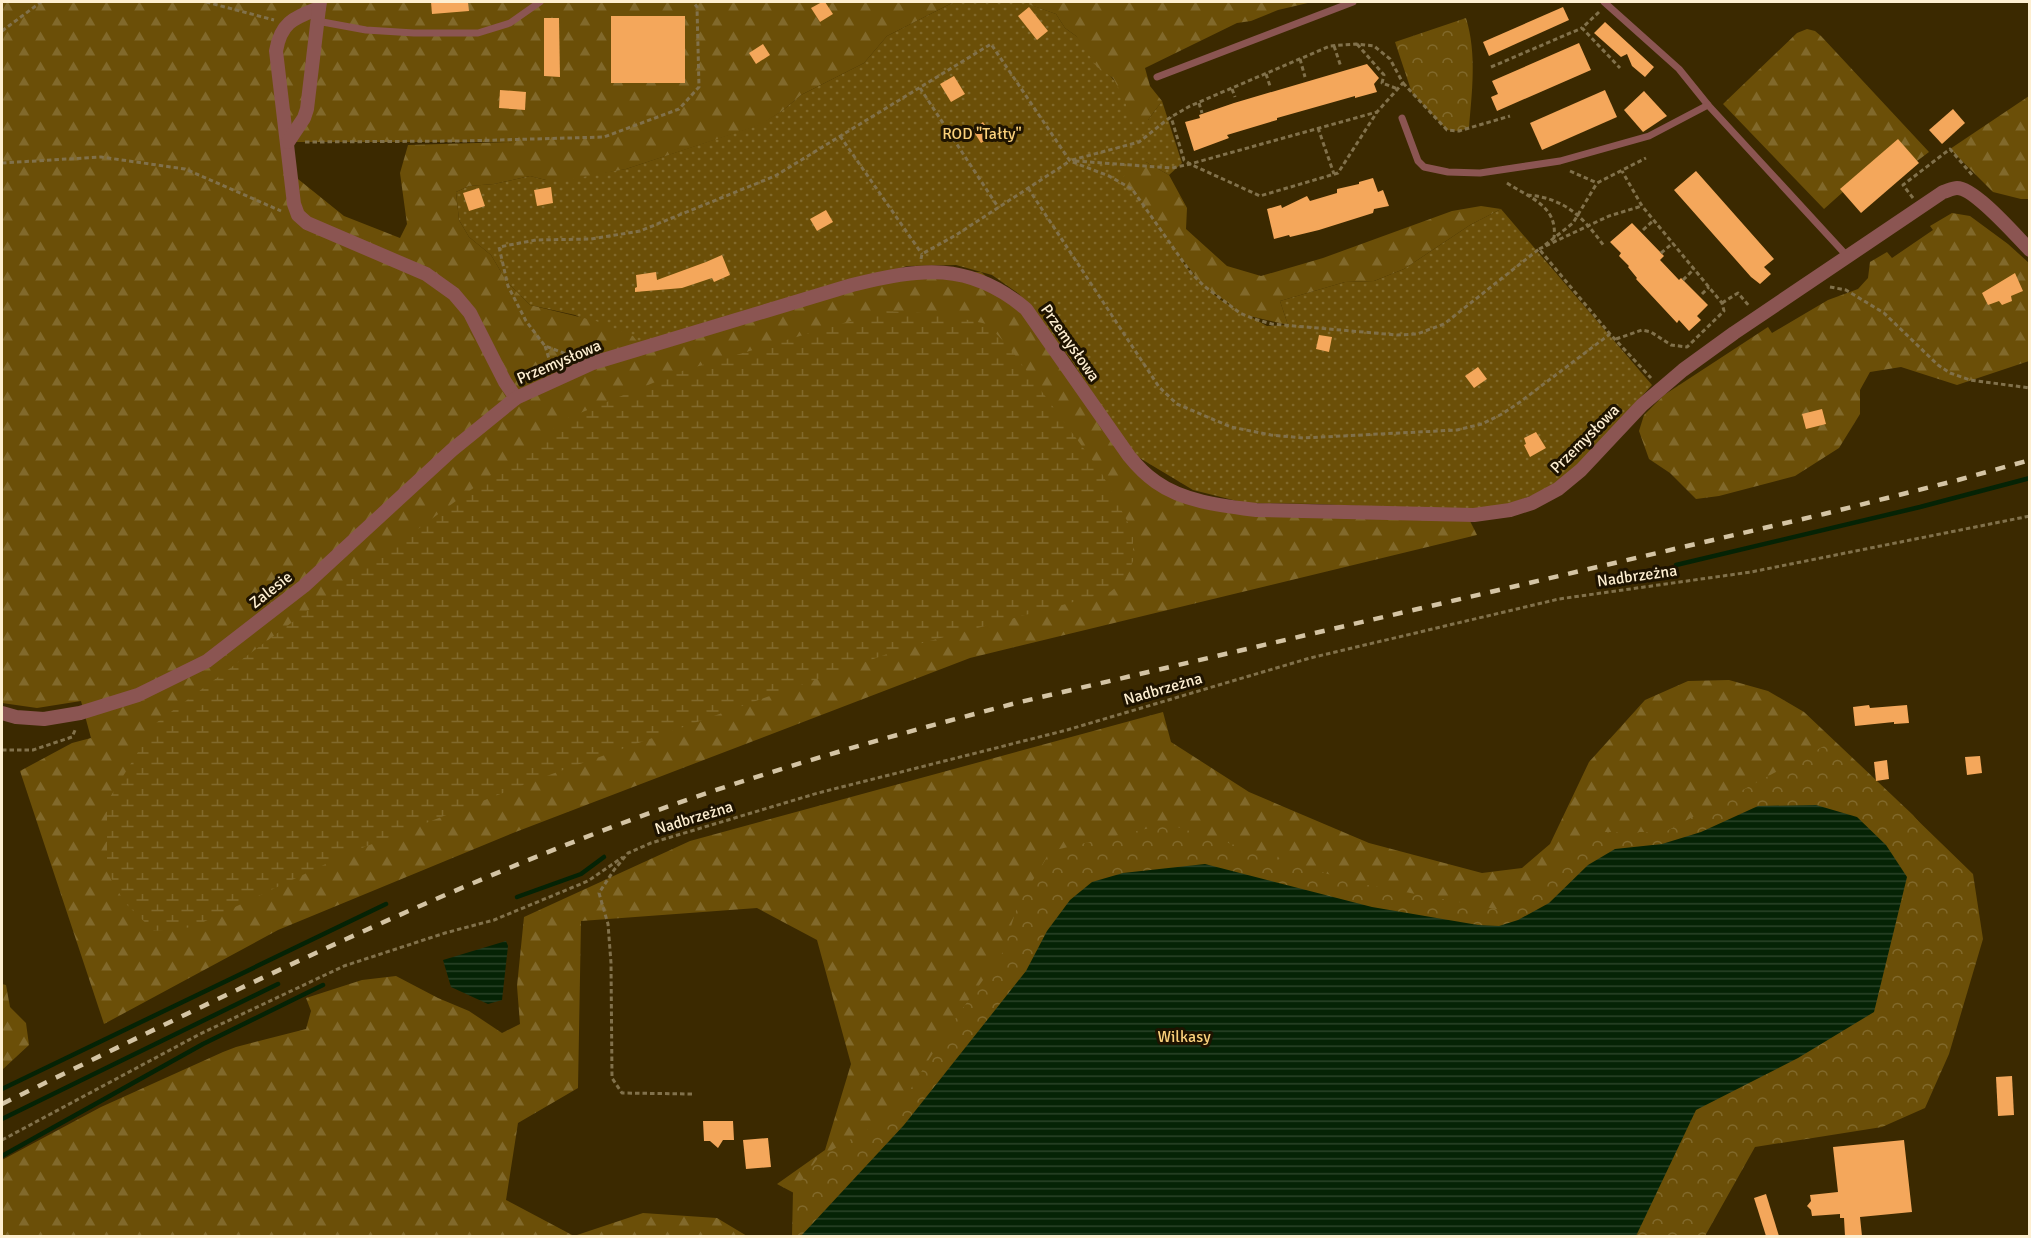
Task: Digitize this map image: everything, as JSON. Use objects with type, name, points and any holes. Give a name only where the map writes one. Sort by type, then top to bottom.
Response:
[{"type":"street","points":[[288,142],[304,118],[307,109],[319,10],[300,15],[286,24],[278,39],[276,51],[294,204],[298,215],[307,223]]},
{"type":"street","name":"Przemysłowa","points":[[307,223],[426,274],[454,294],[470,313],[505,382],[516,398],[592,363],[852,285],[892,275],[918,272],[951,273],[996,286],[1026,309],[1129,456],[1144,473],[1169,489],[1191,498],[1256,510],[1462,515],[1510,510],[1532,503],[1558,489],[1581,470],[1662,387],[1734,333],[1943,192],[1956,187],[1967,190],[1979,198],[2030,250]]},
{"type":"street","name":"Zalesie","points":[[2,713],[16,717],[44,719],[80,713],[138,695],[207,661],[304,586],[452,450],[516,398]]},
{"type":"lane","points":[[319,10],[366,30],[478,33],[510,23],[540,2]]},
{"type":"lane","points":[[1157,76],[1353,2]]},
{"type":"lane","points":[[1605,3],[1678,69],[1708,105],[1848,257]]},
{"type":"lane","points":[[1402,118],[1418,161],[1424,167],[1448,172],[1480,173],[1560,161],[1649,136],[1708,105]]},
{"type":"path","points":[[2,31],[42,2]]},
{"type":"path","points":[[206,2],[286,24]]},
{"type":"path","points":[[288,142],[604,137],[679,109],[699,87],[697,7],[693,2]]},
{"type":"path","points":[[1491,67],[1582,28],[1605,3]]},
{"type":"path","points":[[1582,28],[1620,68]]},
{"type":"path","points":[[555,379],[545,346],[526,321],[508,286],[499,247],[536,240],[591,239],[640,231],[775,176],[991,44],[1070,161],[1108,176],[1132,189],[1191,273],[1204,286],[1240,313],[1272,324],[1397,335],[1417,334],[1444,324],[1573,223],[1597,183]]},
{"type":"path","points":[[1356,44],[1384,75],[1382,83]]},
{"type":"path","points":[[1334,45],[1341,67]]},
{"type":"path","points":[[922,254],[956,235],[1070,161],[1139,142],[1171,117],[1198,102],[1334,45],[1374,46],[1390,59],[1403,83],[1447,130],[1459,131],[1510,116]]},
{"type":"path","points":[[1300,59],[1305,77]]},
{"type":"path","points":[[1266,74],[1270,86]]},
{"type":"path","points":[[1376,81],[1398,89]]},
{"type":"path","points":[[1171,117],[1184,160],[1260,196],[1338,173],[1377,112],[1403,83]]},
{"type":"path","points":[[920,88],[998,207]]},
{"type":"path","points":[[1232,89],[1235,97]]},
{"type":"path","points":[[1198,102],[1202,113]]},
{"type":"path","points":[[1070,161],[1172,168],[1377,112]]},
{"type":"path","points":[[1318,128],[1334,174]]},
{"type":"path","points":[[840,136],[922,254],[918,272]]},
{"type":"path","points":[[2,163],[100,157],[185,169],[307,223]]},
{"type":"path","points":[[1615,339],[1642,330],[1651,332],[1671,345],[1687,347],[1724,311],[1722,303],[1642,206],[1622,171]]},
{"type":"path","points":[[1508,183],[1551,214],[1555,229],[1554,238]]},
{"type":"path","points":[[1028,188],[1159,387],[1177,404],[1231,427],[1271,435],[1303,438],[1457,430],[1482,424],[1520,402],[1610,334]]},
{"type":"path","points":[[1527,195],[1551,199],[1578,214],[1604,246]]},
{"type":"path","points":[[1539,249],[1609,216],[1642,206]]},
{"type":"path","points":[[1643,231],[1654,220]]},
{"type":"path","points":[[1661,254],[1673,243]]},
{"type":"path","points":[[1539,249],[1610,334],[1662,387]]},
{"type":"path","points":[[1683,280],[1694,269]]},
{"type":"path","points":[[1804,286],[1812,291],[1832,286],[1846,290],[1884,313],[1938,365],[1955,375],[1970,380],[2030,388]]},
{"type":"path","points":[[1702,294],[1709,287]]},
{"type":"path","points":[[1722,303],[1738,293]]},
{"type":"path","points":[[545,346],[592,363]]},
{"type":"path","name":"Nadbrzeżna","points":[[2,1140],[200,1034],[344,966],[445,933],[494,920],[588,881],[628,853],[651,843],[818,793],[1067,730],[1310,658],[1559,599],[1751,572],[2030,516]]},
{"type":"path","points":[[2,750],[33,750],[72,736],[80,713]]},
{"type":"path","points":[[628,853],[600,893],[608,924],[611,963],[612,1078],[622,1093],[692,1094]]},
{"type":"green space","points":[[2,2],[954,2],[887,36],[864,63],[801,95],[760,125],[626,169],[567,180],[546,180],[530,176],[494,184],[469,186],[456,192],[459,220],[469,237],[491,255],[507,282],[530,305],[596,321],[633,336],[642,348],[918,272],[981,272],[1026,309],[1151,484],[1239,508],[1465,511],[1477,535],[970,658],[513,833],[278,930],[104,1024],[20,771],[72,743],[91,738],[81,701],[37,708],[2,703]],"holes":[[[288,142],[514,142],[408,145],[400,173],[407,224],[400,238],[344,216],[293,175],[304,218],[294,204]]]},
{"type":"green space","name":"ROD \"Tałty\"","points":[[954,2],[1023,2],[1056,14],[1065,28],[1076,36],[1148,120],[1162,101],[1182,163],[1169,175],[1146,162],[1132,189],[1188,269],[1219,299],[1267,326],[1288,325],[1280,301],[1345,282],[1374,281],[1404,269],[1470,225],[1501,209],[1652,385],[1581,463],[1549,489],[1504,506],[1465,511],[1245,503],[1193,490],[1138,457],[1113,428],[1072,361],[1019,294],[992,275],[956,265],[907,266],[852,285],[642,348],[575,315],[530,305],[507,282],[491,255],[469,237],[459,220],[456,192],[469,186],[494,184],[530,176],[546,180],[563,179],[626,169],[758,125],[782,111],[801,95],[864,63],[887,36]]},
{"type":"green space","points":[[1022,2],[1312,2],[1278,10],[1251,21],[1237,23],[1145,68],[1150,86],[1162,101],[1148,120],[1129,119],[1125,100],[1113,78],[1097,67],[1076,36],[1065,28],[1056,14]]},
{"type":"green space","points":[[1466,18],[1473,59],[1469,128],[1459,131],[1447,130],[1412,93],[1395,42]]},
{"type":"green space","points":[[1807,29],[1821,36],[1929,152],[1917,161],[1843,192],[1824,209],[1723,104],[1797,33]]},
{"type":"green space","points":[[2029,96],[2029,199],[2021,199],[1993,192],[1950,149]]},
{"type":"green space","points":[[1146,162],[1169,175],[1187,208],[1186,229],[1227,266],[1261,276],[1323,258],[1452,211],[1481,206],[1501,209],[1470,225],[1404,269],[1374,281],[1345,282],[1280,301],[1288,325],[1245,315],[1204,286],[1174,250],[1141,202],[1119,182],[1134,164]]},
{"type":"green space","points":[[1952,213],[1970,216],[2029,263],[2029,361],[1957,385],[1901,367],[1870,372],[1860,390],[1860,414],[1839,448],[1795,476],[1719,496],[1696,499],[1670,473],[1649,459],[1639,431],[1644,415],[1664,395],[1768,327],[1772,333],[1828,300],[1858,289],[1868,278],[1870,262],[1887,252],[1892,258],[1933,230],[1930,226]]},
{"type":"green space","points":[[884,311],[940,314],[987,324],[1009,347],[1101,472],[1133,532],[1133,561],[1125,580],[1110,592],[904,648],[552,774],[349,853],[193,927],[154,931],[124,902],[107,870],[107,802],[156,723],[568,418],[682,371]]},
{"type":"green space","points":[[1729,680],[1768,691],[1804,712],[1913,815],[1973,886],[1549,903],[824,1209],[777,1184],[825,1150],[851,1064],[817,940],[757,908],[581,921],[578,1088],[518,1123],[506,1200],[574,1236],[2,1236],[2,1160],[101,1107],[223,1052],[306,1029],[311,1011],[306,998],[362,980],[396,976],[469,1011],[502,1033],[520,1024],[517,986],[524,917],[690,841],[1163,712],[1171,742],[1249,792],[1369,843],[1482,873],[1522,868],[1550,844],[1589,762],[1645,700],[1688,681]]},
{"type":"green space","name":"Wilkasy","points":[[1826,745],[1909,812],[1973,874],[1983,939],[1949,1054],[1925,1108],[1882,1127],[1755,1147],[1705,1236],[792,1236],[793,1192],[818,1158],[895,1114],[948,1029],[1003,952],[1018,904],[1051,851],[1167,824],[1357,883],[1501,910],[1563,859],[1589,832],[1665,832]]},
{"type":"green space","points":[[2,984],[6,985],[10,1007],[26,1023],[29,1045],[2,1070]]},
{"type":"green space","points":[[643,1213],[717,1218],[747,1236],[574,1236]]},
{"type":"shaded area","name":"Wilkasy","points":[[1816,805],[1857,817],[1886,845],[1907,877],[1874,1012],[1798,1058],[1696,1110],[1636,1236],[801,1236],[904,1125],[1026,971],[1047,931],[1070,900],[1092,882],[1123,873],[1205,864],[1372,907],[1478,925],[1499,926],[1518,920],[1549,903],[1588,865],[1615,849],[1662,844],[1701,832],[1758,806]]},
{"type":"shaded area","points":[[506,941],[508,946],[502,1000],[488,1004],[451,987],[443,960]]},
{"type":"building","points":[[431,2],[468,2],[469,11],[432,14]]},
{"type":"building","points":[[825,2],[833,14],[820,22],[811,8]]},
{"type":"building","points":[[1029,7],[1048,31],[1037,40],[1018,16]]},
{"type":"building","points":[[1563,7],[1569,20],[1489,56],[1483,42]]},
{"type":"building","points":[[611,16],[685,16],[685,83],[611,83]]},
{"type":"building","points":[[544,18],[559,18],[560,77],[544,76]]},
{"type":"building","points":[[1605,22],[1654,67],[1645,77],[1632,66],[1627,54],[1621,57],[1594,33]]},
{"type":"building","points":[[1579,43],[1591,70],[1497,111],[1491,97],[1498,94],[1492,81]]},
{"type":"building","points":[[763,44],[770,55],[756,64],[749,53]]},
{"type":"building","points":[[1367,64],[1379,78],[1374,84],[1377,92],[1277,118],[1277,120],[1227,135],[1229,138],[1194,151],[1185,122],[1234,103]]},
{"type":"building","points":[[954,76],[965,94],[951,102],[940,84]]},
{"type":"building","points":[[500,90],[526,92],[525,110],[499,108]]},
{"type":"building","points":[[1605,90],[1617,117],[1542,150],[1530,123]]},
{"type":"building","points":[[1644,91],[1667,116],[1643,132],[1624,110]]},
{"type":"building","points":[[1953,109],[1965,123],[1942,144],[1929,130]]},
{"type":"building","points":[[983,122],[992,136],[981,143],[972,129]]},
{"type":"building","points":[[1898,139],[1919,163],[1861,213],[1840,189]]},
{"type":"building","points":[[1696,171],[1774,259],[1764,267],[1771,274],[1760,284],[1751,277],[1674,190]]},
{"type":"building","points":[[1373,178],[1378,192],[1383,190],[1389,206],[1374,209],[1373,213],[1319,230],[1274,239],[1267,209],[1281,205],[1282,208],[1307,196],[1310,201],[1337,193],[1337,189]]},
{"type":"building","points":[[551,187],[553,203],[537,206],[534,190]]},
{"type":"building","points":[[479,188],[485,206],[469,211],[463,193]]},
{"type":"building","points":[[826,210],[833,222],[817,231],[810,219]]},
{"type":"building","points":[[1632,223],[1664,256],[1660,260],[1708,305],[1697,316],[1701,320],[1689,331],[1679,320],[1677,323],[1636,279],[1629,266],[1619,256],[1621,253],[1610,242]]},
{"type":"building","points":[[722,255],[730,275],[714,282],[712,278],[682,288],[635,292],[636,275],[656,272],[657,280]]},
{"type":"building","points":[[2015,273],[2023,291],[2011,296],[2012,301],[2002,305],[1999,301],[1988,305],[1982,293]]},
{"type":"building","points":[[1319,335],[1332,337],[1329,352],[1316,349]]},
{"type":"building","points":[[1478,367],[1487,379],[1474,388],[1465,376]]},
{"type":"building","points":[[1822,409],[1826,424],[1806,429],[1802,414]]},
{"type":"building","points":[[1536,432],[1546,448],[1530,457],[1524,445],[1526,444],[1524,438]]},
{"type":"building","points":[[1869,705],[1870,708],[1907,705],[1909,723],[1894,724],[1894,722],[1855,726],[1853,707]]},
{"type":"building","points":[[1980,756],[1982,773],[1967,775],[1965,757]]},
{"type":"building","points":[[1887,760],[1889,779],[1876,781],[1874,762]]},
{"type":"building","points":[[2012,1076],[2014,1115],[1998,1116],[1996,1077]]},
{"type":"building","points":[[703,1121],[733,1121],[734,1140],[723,1140],[718,1148],[710,1141],[704,1141]]},
{"type":"building","points":[[768,1138],[771,1167],[746,1169],[743,1140]]},
{"type":"building","points":[[1904,1140],[1912,1212],[1860,1217],[1862,1236],[1845,1236],[1844,1218],[1840,1218],[1840,1214],[1812,1216],[1807,1206],[1811,1201],[1810,1195],[1838,1192],[1833,1147]]},
{"type":"building","points":[[1766,1194],[1779,1236],[1766,1236],[1754,1198]]},
{"type":"waterway","points":[[1676,565],[1920,507],[2030,478]]},
{"type":"waterway","points":[[517,897],[581,874],[604,857]]},
{"type":"waterway","points":[[2,1089],[386,904]]},
{"type":"waterway","points":[[2,1119],[278,984]]},
{"type":"waterway","points":[[2,1156],[203,1044],[323,985]]},
{"type":"railway","points":[[2,1104],[297,962],[447,894],[599,832],[755,777],[861,745],[1020,702],[1824,514],[2030,460]]}]
